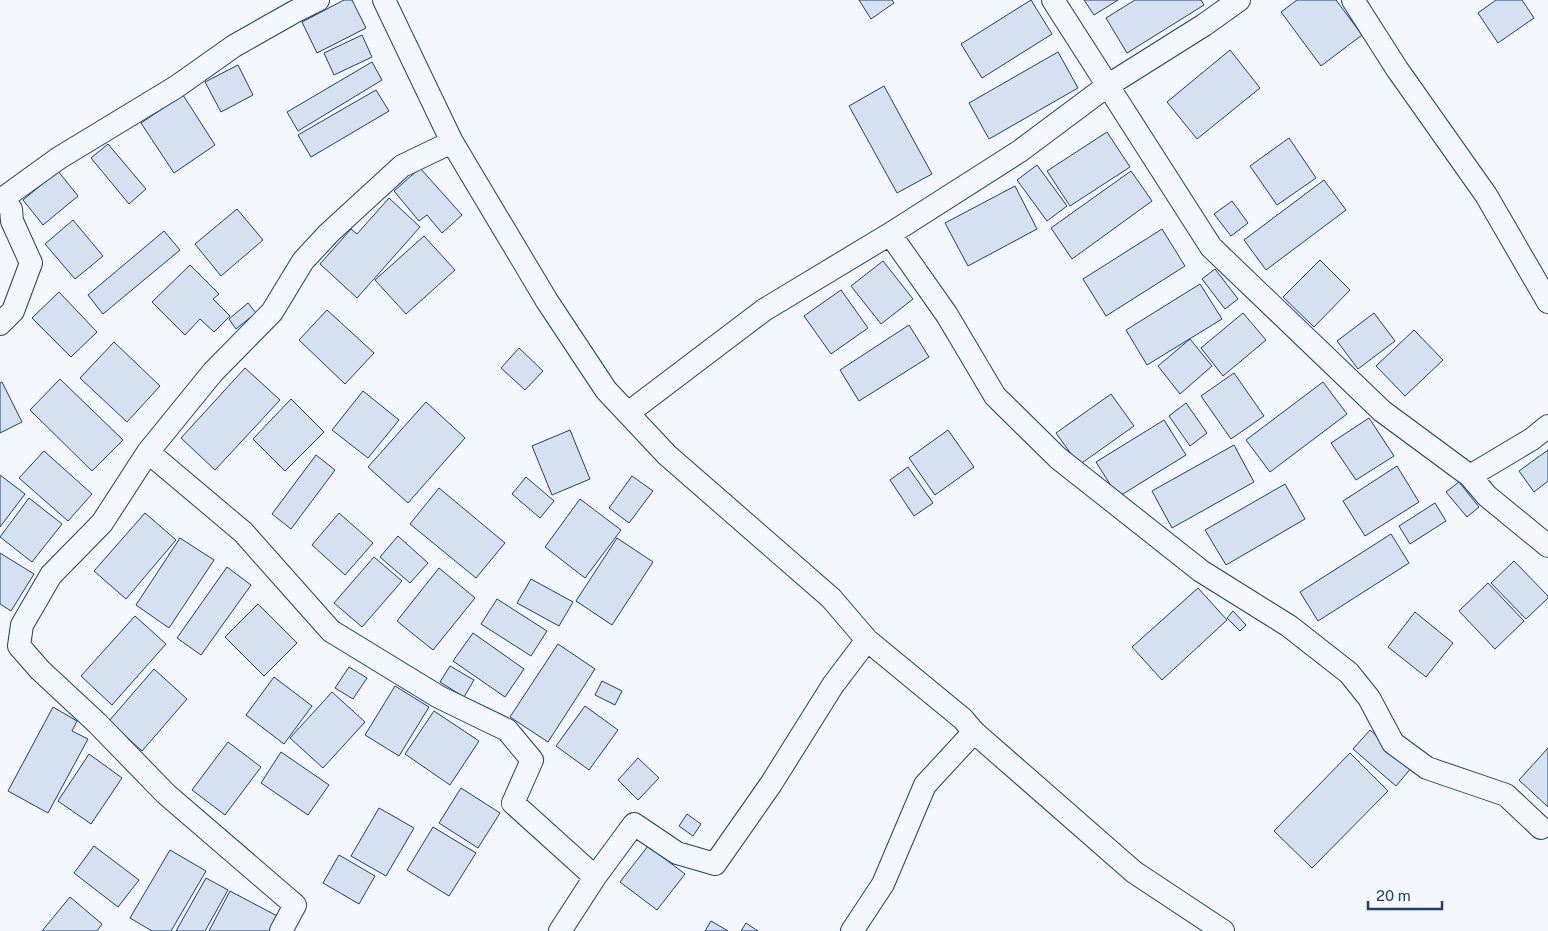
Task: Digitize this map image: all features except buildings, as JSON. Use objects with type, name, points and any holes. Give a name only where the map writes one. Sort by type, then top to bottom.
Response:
[{"type":"street","points":[[0,324],[13,311],[26,282],[31,263],[12,221],[11,209],[1,200],[59,158],[176,87],[234,46],[318,0]]},
{"type":"street","points":[[384,0],[452,142],[547,301],[606,390],[667,455],[831,598],[867,640],[963,719],[974,732],[1134,872],[1223,931]]},
{"type":"street","points":[[1053,0],[1211,247],[1382,411],[1470,476],[1488,496],[1548,546]]},
{"type":"street","points":[[628,413],[764,310],[890,234],[1020,151],[1107,86],[1240,0]]},
{"type":"street","points":[[1353,0],[1397,69],[1486,195],[1548,302]]},
{"type":"street","points":[[281,931],[295,905],[166,794],[97,723],[40,670],[19,646],[22,625],[52,575],[102,523],[148,452],[213,372],[272,312],[303,261],[329,233],[402,166],[452,142]]},
{"type":"street","points":[[890,234],[946,315],[995,396],[1058,458],[1201,571],[1289,626],[1349,673],[1369,698],[1393,743],[1427,768],[1506,795],[1541,828]]},
{"type":"street","points":[[1470,476],[1532,439],[1548,426]]},
{"type":"street","points":[[148,452],[243,532],[331,631],[439,697],[508,730],[532,760],[513,803],[595,877]]},
{"type":"street","points":[[560,931],[595,877],[634,824],[677,853],[715,864],[771,784],[833,685],[867,640]]},
{"type":"street","points":[[852,931],[883,884],[925,785],[974,732]]}]
